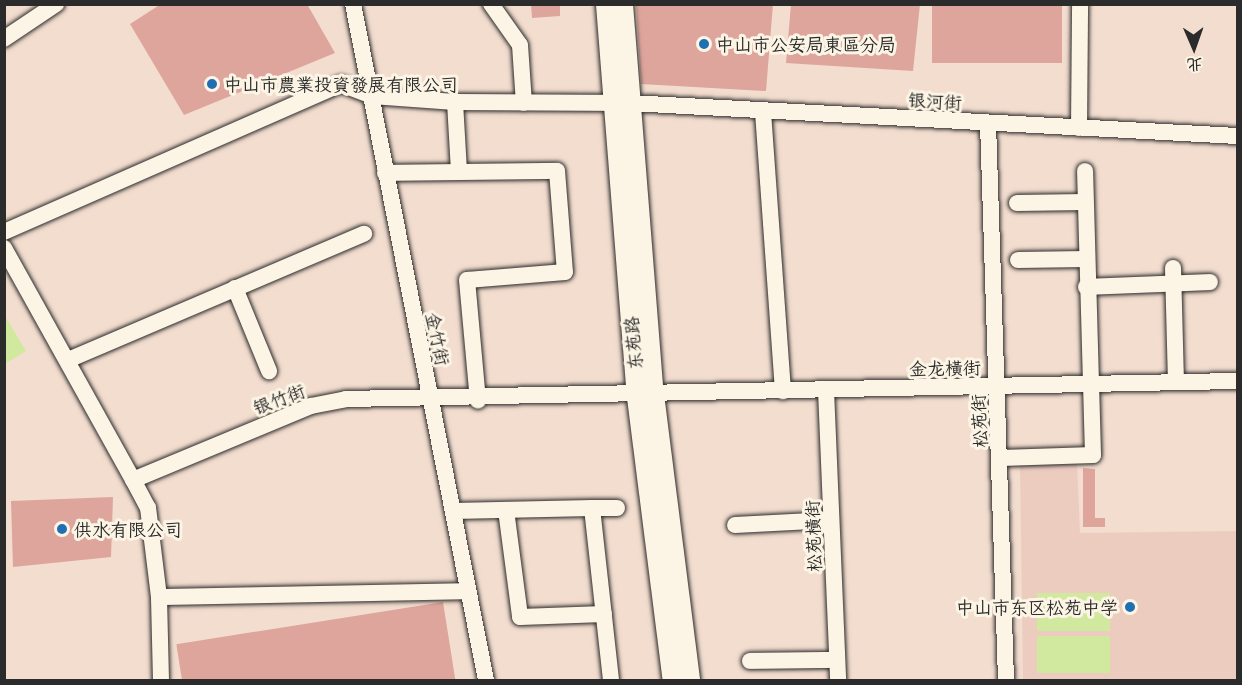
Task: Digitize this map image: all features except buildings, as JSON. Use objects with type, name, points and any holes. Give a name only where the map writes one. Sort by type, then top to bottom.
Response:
[{"type":"street","points":[[4,39],[56,4]]},
{"type":"street","name":"金竹街","points":[[353,4],[486,681]]},
{"type":"street","points":[[491,4],[520,45],[524,103]]},
{"type":"street","name":"东苑路","points":[[606,4],[621,103],[645,395],[673,681]]},
{"type":"street","name":"东苑路","points":[[621,103],[622,4]]},
{"type":"street","points":[[1079,128],[1080,4]]},
{"type":"street","name":"银河街","points":[[4,232],[341,84],[372,96],[455,102],[621,103],[1238,136]]},
{"type":"street","points":[[455,102],[459,171]]},
{"type":"street","points":[[763,112],[783,391]]},
{"type":"street","name":"松苑街","points":[[988,123],[996,387],[1001,459],[1006,681]]},
{"type":"street","points":[[385,172],[557,171],[565,272],[468,280],[478,400]]},
{"type":"street","points":[[1001,459],[1093,455],[1092,384],[1086,287],[1085,171]]},
{"type":"street","points":[[1017,203],[1085,202]]},
{"type":"street","points":[[68,360],[364,234]]},
{"type":"street","points":[[4,248],[148,508],[159,597],[160,681]]},
{"type":"street","points":[[1018,260],[1086,258]]},
{"type":"street","points":[[1086,287],[1173,276],[1210,282]]},
{"type":"street","points":[[1173,276],[1176,382]]},
{"type":"street","points":[[235,288],[269,371]]},
{"type":"street","name":"金龙横街","points":[[645,395],[1238,381]]},
{"type":"street","name":"松苑横街","points":[[826,390],[838,681]]},
{"type":"street","name":"东苑路","points":[[645,395],[689,681]]},
{"type":"street","name":"银竹街","points":[[133,480],[311,406],[346,399],[478,400],[645,395]]},
{"type":"street","points":[[592,508],[611,681]]},
{"type":"street","points":[[453,512],[617,508]]},
{"type":"street","points":[[506,510],[520,617],[604,614]]},
{"type":"street","points":[[735,525],[831,520]]},
{"type":"street","points":[[159,597],[468,591]]},
{"type":"street","points":[[750,661],[837,660]]},
{"type":"shaded area","name":"中山市东区松苑中学","points":[[1077,463],[1080,533],[1237,531],[1237,680],[1023,680],[1020,464]]},
{"type":"green space","points":[[4,314],[26,351],[5,364],[4,364]]},
{"type":"green space","points":[[1037,593],[1110,593],[1110,631],[1037,631]]},
{"type":"green space","points":[[1037,636],[1110,636],[1110,673],[1037,673]]},
{"type":"place","name":"中山市公安局東區分局","points":[[704,44]]},
{"type":"place","name":"中山市農業投資發展有限公司","points":[[212,84]]},
{"type":"place","name":"供水有限公司","points":[[62,529]]},
{"type":"place","name":"中山市东区松苑中学","points":[[1130,607]]}]
